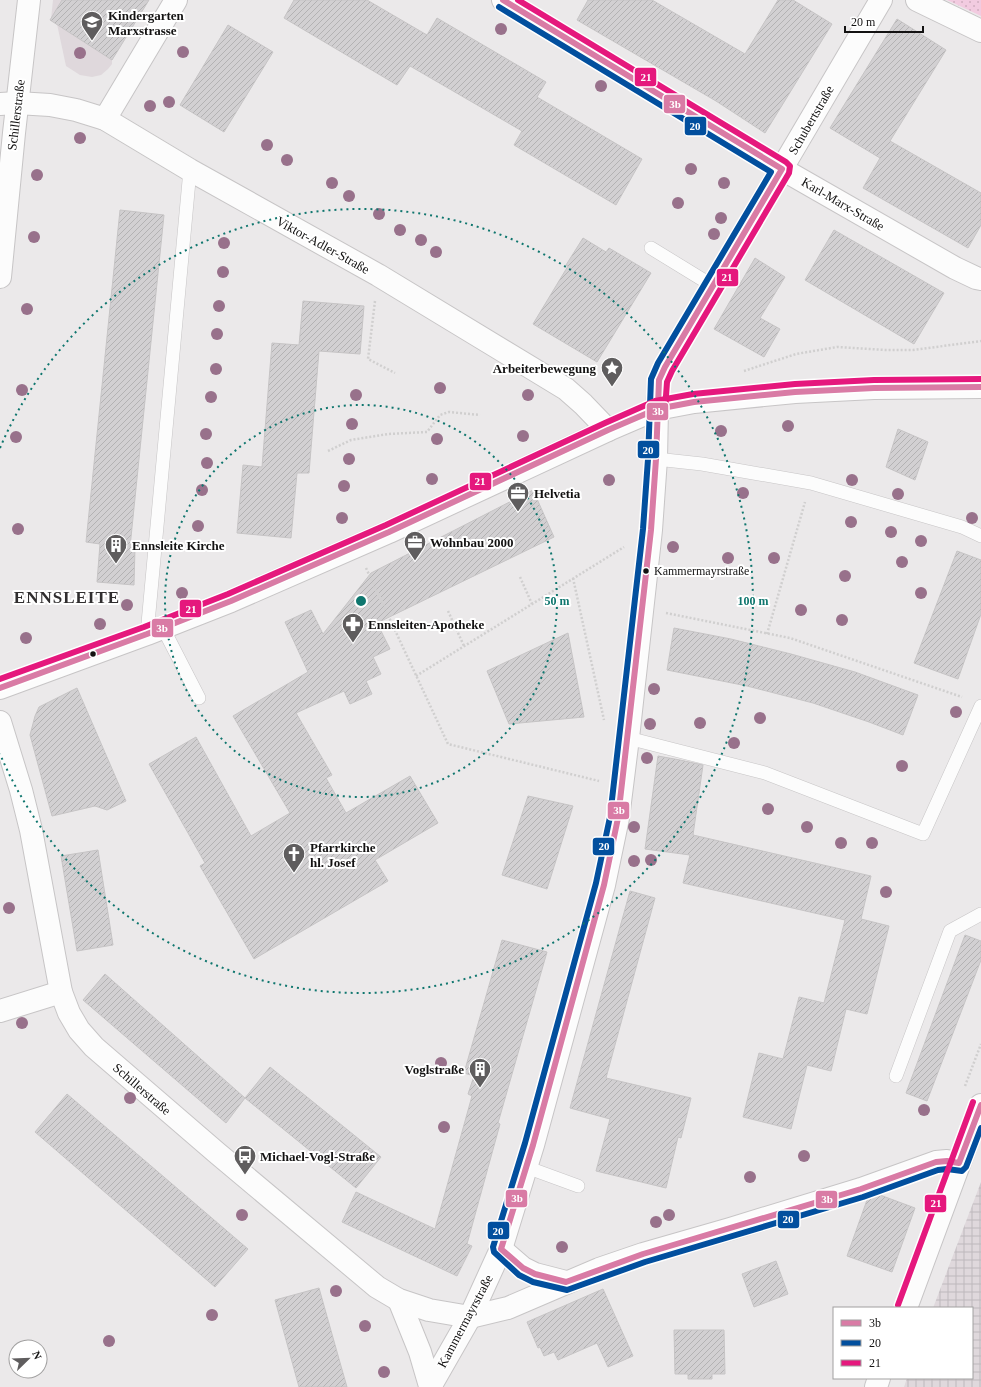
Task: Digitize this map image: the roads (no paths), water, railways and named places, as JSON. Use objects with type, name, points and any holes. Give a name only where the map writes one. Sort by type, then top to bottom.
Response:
[{"type":"street","name":"Schillerstraße","points":[[0,277],[9,104],[29,0]]},
{"type":"street","points":[[105,119],[176,0]]},
{"type":"street","name":"Karl-Marx-Straße","points":[[503,0],[526,6],[782,169],[955,268],[981,279]]},
{"type":"street","name":"Schubertstraße","points":[[657,409],[659,380],[665,367],[881,0]]},
{"type":"street","points":[[917,0],[981,31]]},
{"type":"street","name":"Viktor-Adler-Straße","points":[[9,104],[50,105],[76,110],[105,119],[190,170],[378,276],[566,390],[583,404],[608,430]]},
{"type":"street","points":[[0,688],[155,631],[231,601],[356,546],[657,409],[694,402],[795,392],[874,388],[981,387]]},
{"type":"street","name":"Kammermayrstraße","points":[[430,1386],[470,1318],[501,1249],[526,1167],[604,885],[618,818],[628,738],[651,530],[656,458],[657,409]]},
{"type":"street","name":"Schillerstraße","points":[[0,722],[21,790],[31,830],[61,992],[69,1013],[79,1030],[94,1047],[223,1158],[377,1287],[399,1300],[429,1310],[470,1318]]},
{"type":"street","points":[[0,1011],[61,992]]},
{"type":"street","points":[[906,1307],[981,1105]]},
{"type":"street","points":[[470,1318],[508,1308],[566,1282],[643,1254],[861,1189],[936,1162],[946,1161],[959,1163]]},
{"type":"street","points":[[501,1249],[524,1268],[536,1274],[566,1282]]},
{"type":"street","points":[[399,1300],[420,1352],[430,1386]]},
{"type":"lane","points":[[190,170],[155,631],[199,698]]},
{"type":"lane","points":[[652,248],[713,286]]},
{"type":"lane","points":[[656,458],[702,464],[811,483],[962,527],[981,536]]},
{"type":"lane","points":[[628,738],[765,773],[923,834],[981,706]]},
{"type":"lane","points":[[896,1076],[950,932],[981,914]]},
{"type":"lane","points":[[526,1167],[578,1186]]},
{"type":"place","name":"Kindergarten Marxstrasse","points":[[92,42]]},
{"type":"place","name":"Arbeiterbewegung","points":[[612,388]]},
{"type":"place","name":"Helvetia","points":[[518,512]]},
{"type":"place","name":"Wohnbau 2000","points":[[415,562]]},
{"type":"place","name":"Ennsleite Kirche","points":[[116,564]]},
{"type":"place","name":"Kammermayrstraße","points":[[646,571]]},
{"type":"place","name":"Ennsleiten-Apotheke","points":[[353,644]]},
{"type":"place","name":"Pfarrkirche hl. Josef","points":[[294,874]]},
{"type":"place","name":"Voglstraße","points":[[480,1088]]},
{"type":"place","name":"Michael-Vogl-Straße","points":[[245,1176]]},
{"type":"district","name":"ENNSLEITE","points":[[67,597]]}]
